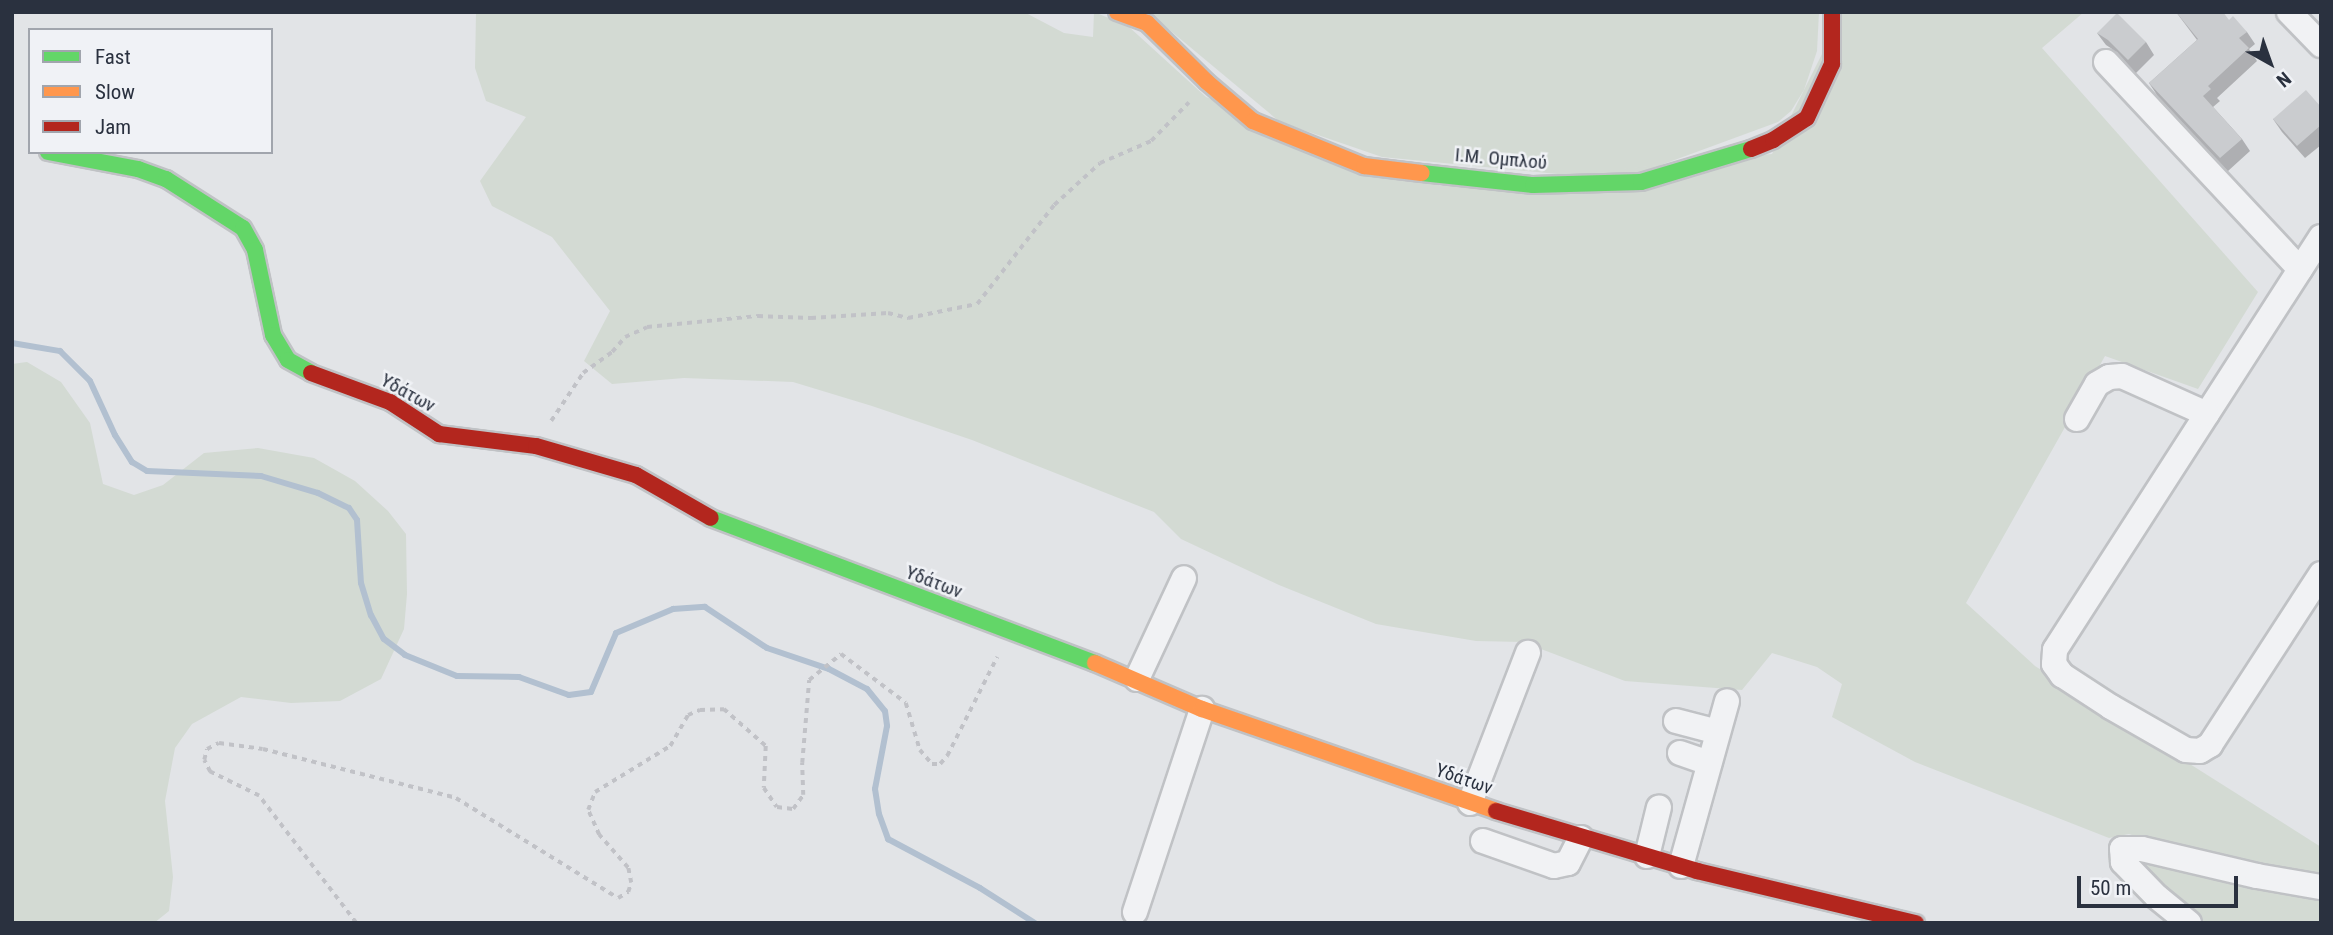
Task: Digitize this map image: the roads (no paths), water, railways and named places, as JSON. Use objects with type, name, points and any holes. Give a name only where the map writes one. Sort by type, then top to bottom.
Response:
[{"type":"street","name":"Ι.Μ. Ομπλού","points":[[1117,12],[1147,23],[1207,82],[1253,121],[1364,166],[1533,185],[1640,182],[1729,158],[1773,140],[1807,118],[1832,64],[1832,12]]},
{"type":"street","points":[[2289,12],[2321,45]]},
{"type":"street","points":[[2106,62],[2300,269]]},
{"type":"street","name":"Υδάτων","points":[[59,154],[138,169],[166,179],[243,228],[255,250],[273,335],[288,360],[311,373],[390,402],[439,434],[536,446],[636,475],[721,524],[1137,679],[1202,709],[1470,803],[1689,869],[1916,923]]},
{"type":"street","points":[[2321,237],[2055,650],[2054,664],[2062,675],[2111,706],[2186,750],[2200,751],[2210,745],[2321,574]]},
{"type":"street","points":[[2077,419],[2097,384],[2109,377],[2122,376],[2207,414]]},
{"type":"street","points":[[1137,679],[1184,578]]},
{"type":"street","points":[[1470,803],[1528,653]]},
{"type":"street","points":[[1689,869],[1709,763],[1727,701]]},
{"type":"street","points":[[1135,912],[1202,709]]},
{"type":"street","points":[[1675,721],[1718,732]]},
{"type":"street","points":[[1680,753],[1709,763]]},
{"type":"street","points":[[1689,869],[1714,805]]},
{"type":"street","points":[[1647,856],[1659,807]]},
{"type":"street","points":[[1483,841],[1554,866],[1568,863],[1581,838]]},
{"type":"street","points":[[2189,923],[2157,897],[2123,862],[2122,849],[2142,849],[2257,876],[2321,887]]},
{"type":"waterway","points":[[12,343],[60,351],[90,381],[115,435],[132,462],[147,471],[261,476],[318,493],[349,508],[357,520],[361,583],[371,615],[384,639],[405,655],[457,676],[519,677],[569,695],[591,692],[616,633],[673,609],[705,607],[767,648],[829,669],[867,689],[885,711],[887,726],[875,789],[879,814],[888,839],[980,888],[1035,923]]}]
